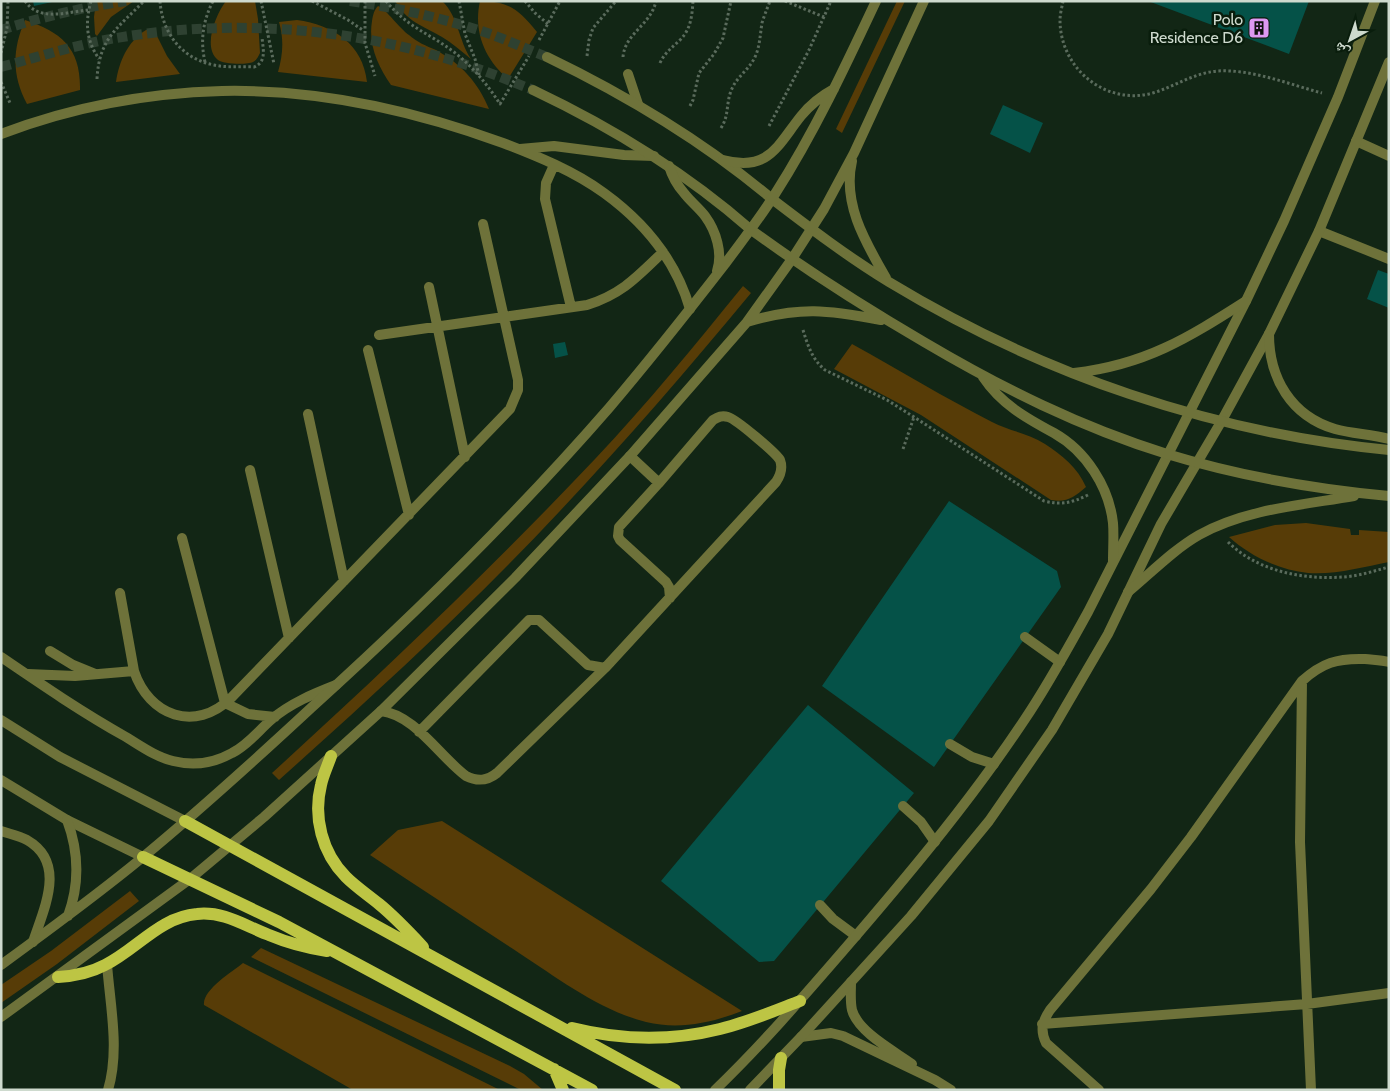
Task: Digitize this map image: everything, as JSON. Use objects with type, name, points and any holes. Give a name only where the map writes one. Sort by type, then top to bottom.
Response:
[{"type":"main road","points":[[331,756],[321,784],[318,812],[323,841],[329,854],[347,878],[396,918],[430,955]]},
{"type":"main road","points":[[185,821],[675,1090]]},
{"type":"main road","points":[[143,857],[337,952],[592,1090]]},
{"type":"main road","points":[[58,977],[83,974],[107,964],[160,926],[185,916],[198,914],[222,916],[290,943],[337,952]]},
{"type":"main road","points":[[554,1024],[609,1035],[664,1037],[719,1029],[746,1022],[800,1001]]},
{"type":"main road","points":[[779,1090],[781,1058]]},
{"type":"main road","points":[[554,1069],[564,1090]]},
{"type":"street","points":[[1,965],[68,916],[185,821],[337,685],[462,567],[522,505],[636,376],[715,277],[772,199],[835,88],[876,1]]},
{"type":"street","points":[[1,1016],[58,977],[190,879],[230,846],[380,711],[515,578],[630,456],[747,322],[792,259],[854,153],[924,1]]},
{"type":"street","points":[[715,1090],[800,1001],[935,842],[1026,718],[1060,662],[1246,300],[1284,221],[1338,97],[1375,1]]},
{"type":"street","points":[[547,58],[593,79],[638,104],[723,160],[811,229],[888,281],[947,316],[1000,342],[1071,374],[1188,413],[1221,422],[1320,442],[1389,450]]},
{"type":"street","points":[[750,1090],[851,982],[950,869],[989,821],[1021,776],[1081,682],[1108,634],[1161,524],[1221,422],[1269,334],[1319,231],[1388,64]]},
{"type":"street","points":[[625,69],[638,104]]},
{"type":"street","points":[[723,160],[744,164],[765,157],[780,145],[808,108],[835,88]]},
{"type":"street","points":[[533,90],[577,111],[654,156],[792,259],[889,322],[982,376],[1030,400],[1078,421],[1167,454],[1240,473],[1301,485],[1389,496]]},
{"type":"street","points":[[1,134],[71,112],[121,101],[171,94],[222,91],[272,92],[323,97],[373,105],[414,115],[472,132],[519,150],[579,177],[603,192],[645,230],[663,252],[680,280],[690,309]]},
{"type":"street","points":[[1356,142],[1389,156]]},
{"type":"street","points":[[519,150],[554,146],[616,154],[654,156]]},
{"type":"street","points":[[854,153],[850,169],[850,185],[856,218],[869,250],[888,281]]},
{"type":"street","points":[[554,165],[546,182],[545,199],[571,307]]},
{"type":"street","points":[[669,166],[677,184],[704,215],[716,236],[719,264],[715,277]]},
{"type":"street","points":[[120,593],[134,672],[138,684],[148,698],[161,709],[183,716],[194,716],[216,710],[225,703],[504,417],[513,405],[518,390],[516,370],[483,224]]},
{"type":"street","points":[[1319,231],[1389,259]]},
{"type":"street","points":[[379,335],[571,307],[599,301],[623,289],[663,252]]},
{"type":"street","points":[[429,287],[465,457]]},
{"type":"street","points":[[1071,374],[1104,369],[1152,355],[1187,338],[1246,300]]},
{"type":"street","points":[[747,322],[780,313],[811,310],[840,312],[889,322]]},
{"type":"street","points":[[1269,334],[1271,362],[1275,375],[1289,398],[1298,408],[1310,417],[1335,429],[1389,439]]},
{"type":"street","points":[[368,350],[409,515]]},
{"type":"street","points":[[982,376],[991,389],[1015,411],[1068,442],[1088,463],[1102,487],[1110,510],[1114,535],[1113,561]]},
{"type":"street","points":[[308,414],[344,581]]},
{"type":"street","points":[[380,711],[400,717],[466,776],[473,780],[490,778],[604,668],[670,598],[776,482],[781,465],[776,454],[736,421],[724,416],[718,417],[708,424],[659,483],[621,523],[618,532],[618,536],[624,544],[666,582],[669,587],[670,598]]},
{"type":"street","points":[[630,456],[659,483]]},
{"type":"street","points":[[250,470],[289,638]]},
{"type":"street","points":[[1128,592],[1180,548],[1218,525],[1240,517],[1263,512],[1364,494]]},
{"type":"street","points":[[182,538],[225,703],[248,714],[275,717]]},
{"type":"street","points":[[419,732],[529,620],[539,620],[588,665],[604,668]]},
{"type":"street","points":[[1025,637],[1060,662]]},
{"type":"street","points":[[50,651],[73,665],[98,675]]},
{"type":"street","points":[[1,657],[69,703],[146,749],[159,756],[188,763],[204,763],[233,753],[246,744],[275,717],[304,698],[337,685]]},
{"type":"street","points":[[1099,1090],[1046,1043],[1042,1035],[1042,1024],[1050,1010],[1151,889],[1191,837],[1302,681],[1314,670],[1330,662],[1348,659],[1389,662]]},
{"type":"street","points":[[27,674],[74,676],[134,672]]},
{"type":"street","points":[[1302,681],[1300,842],[1311,1090]]},
{"type":"street","points":[[1,720],[60,757],[185,821]]},
{"type":"street","points":[[950,744],[972,757],[994,764]]},
{"type":"street","points":[[1,780],[67,820],[143,857]]},
{"type":"street","points":[[903,806],[921,822],[935,842]]},
{"type":"street","points":[[67,820],[72,834],[77,865],[74,900],[68,916]]},
{"type":"street","points":[[2,832],[16,835],[34,845],[46,860],[49,870],[50,889],[33,942]]},
{"type":"street","points":[[820,905],[833,919],[856,936]]},
{"type":"street","points":[[107,964],[114,1045],[113,1069],[108,1090]]},
{"type":"street","points":[[851,982],[850,999],[852,1011],[858,1022],[866,1030],[951,1090]]},
{"type":"street","points":[[1042,1024],[1307,1004],[1389,993]]},
{"type":"street","points":[[801,1037],[831,1033],[843,1036],[935,1080]]},
{"type":"path","points":[[1,53],[7,28],[8,1]]},
{"type":"path","points":[[25,1],[34,12],[46,15],[88,10]]},
{"type":"path","points":[[91,1],[86,20],[87,30],[93,51],[100,59]]},
{"type":"path","points":[[97,79],[100,59],[107,40],[112,32],[144,1]]},
{"type":"path","points":[[160,1],[164,21],[173,39],[187,54],[206,63],[224,66],[257,66],[263,57],[262,38]]},
{"type":"path","points":[[206,63],[202,51],[202,37],[208,12],[213,1]]},
{"type":"path","points":[[261,1],[274,64]]},
{"type":"path","points":[[312,1],[348,20],[365,32]]},
{"type":"path","points":[[365,1],[367,54],[375,76]]},
{"type":"path","points":[[386,1],[402,19],[453,51],[479,76],[500,104],[534,48]]},
{"type":"path","points":[[459,1],[465,34],[475,59],[479,76]]},
{"type":"path","points":[[525,1],[548,24]]},
{"type":"path","points":[[538,40],[560,1]]},
{"type":"path","points":[[587,57],[593,28],[616,1]]},
{"type":"path","points":[[625,69],[623,53],[628,42],[649,18],[656,1]]},
{"type":"path","points":[[660,63],[666,52],[680,40],[688,28],[692,15],[693,1]]},
{"type":"path","points":[[690,106],[699,73],[714,54],[723,38],[731,1]]},
{"type":"path","points":[[721,128],[727,117],[729,98],[733,86],[750,66],[756,54],[770,1]]},
{"type":"path","points":[[784,1],[824,17]]},
{"type":"path","points":[[768,128],[809,50],[831,1]]},
{"type":"path","points":[[1062,1],[1060,19],[1062,38],[1068,56],[1078,71],[1092,84],[1111,92],[1131,96],[1150,94],[1200,74],[1232,71],[1249,73],[1338,97]]},
{"type":"path","points":[[1,82],[10,103]]},
{"type":"path","points":[[1,91],[5,94]]},
{"type":"path","points":[[802,327],[808,349],[817,363],[825,370],[914,416],[1044,501],[1055,504],[1067,504],[1094,492]]},
{"type":"path","points":[[903,449],[914,416]]},
{"type":"path","points":[[1228,542],[1239,553],[1257,563],[1300,575],[1344,577],[1365,574],[1389,567]]},
{"type":"shaded area","points":[[96,1],[134,1],[111,17],[97,36],[95,34],[94,17]]},
{"type":"shaded area","points":[[226,1],[255,1],[260,53],[253,62],[240,64],[224,62],[218,60],[213,54],[211,47],[212,31],[218,14]]},
{"type":"shaded area","points":[[395,1],[442,1],[452,14],[463,44],[471,59],[446,39],[404,14]]},
{"type":"shaded area","points":[[480,1],[490,1],[513,8],[537,32],[508,79],[493,63],[483,44],[478,23]]},
{"type":"shaded area","points":[[897,1],[905,1],[842,133],[836,129]]},
{"type":"shaded area","points":[[378,6],[412,37],[445,55],[461,68],[480,90],[489,109],[391,85],[378,63],[371,38],[373,17]]},
{"type":"shaded area","points":[[25,20],[49,30],[67,44],[77,63],[80,90],[27,104],[22,94],[15,63],[18,42]]},
{"type":"shaded area","points":[[297,20],[323,26],[344,39],[353,47],[359,57],[367,82],[278,72],[282,47],[279,22]]},
{"type":"shaded area","points":[[146,30],[155,32],[167,56],[180,74],[116,82],[119,67],[129,46]]},
{"type":"shaded area","points":[[743,286],[751,293],[657,404],[559,512],[422,649],[279,780],[272,773],[437,619],[595,459],[652,396]]},
{"type":"shaded area","points":[[852,344],[992,422],[1045,444],[1069,462],[1079,474],[1086,487],[1078,494],[1062,501],[1051,500],[921,415],[834,369]]},
{"type":"shaded area","points":[[1306,523],[1350,529],[1351,535],[1359,535],[1359,530],[1389,532],[1389,562],[1328,573],[1308,573],[1286,569],[1266,561],[1246,550],[1229,537],[1275,525]]},
{"type":"shaded area","points":[[442,821],[742,1011],[707,1022],[671,1025],[646,1022],[612,1010],[564,983],[370,855],[398,830]]},
{"type":"shaded area","points":[[130,891],[139,901],[57,964],[1,1003],[1,985],[51,951]]},
{"type":"shaded area","points":[[261,948],[510,1066],[524,1074],[543,1090],[521,1090],[251,957]]},
{"type":"shaded area","points":[[243,963],[500,1090],[353,1090],[204,1005],[208,993],[213,987]]},
{"type":"building","points":[[33,1],[52,1],[52,2],[34,6]]},
{"type":"building","name":"Polo Residence D6","points":[[1148,1],[1309,1],[1289,54]]},
{"type":"building","points":[[1003,105],[1043,123],[1030,153],[990,134]]},
{"type":"building","points":[[1378,270],[1389,274],[1389,308],[1367,299]]},
{"type":"building","points":[[565,342],[568,355],[555,358],[553,344]]},
{"type":"building","points":[[949,501],[1057,571],[1061,587],[934,767],[822,686]]},
{"type":"building","points":[[808,705],[914,793],[774,961],[759,962],[661,881]]},
{"type":"tunnel","points":[[1,30],[63,13],[126,1]]},
{"type":"tunnel","points":[[350,1],[387,7],[458,24],[493,35],[547,57]]},
{"type":"tunnel","points":[[1,67],[87,44],[141,34],[223,28],[265,28],[349,36],[390,44],[456,61],[533,90]]},
{"type":"place","name":"Polo Residence D6","points":[[1259,28]]}]
